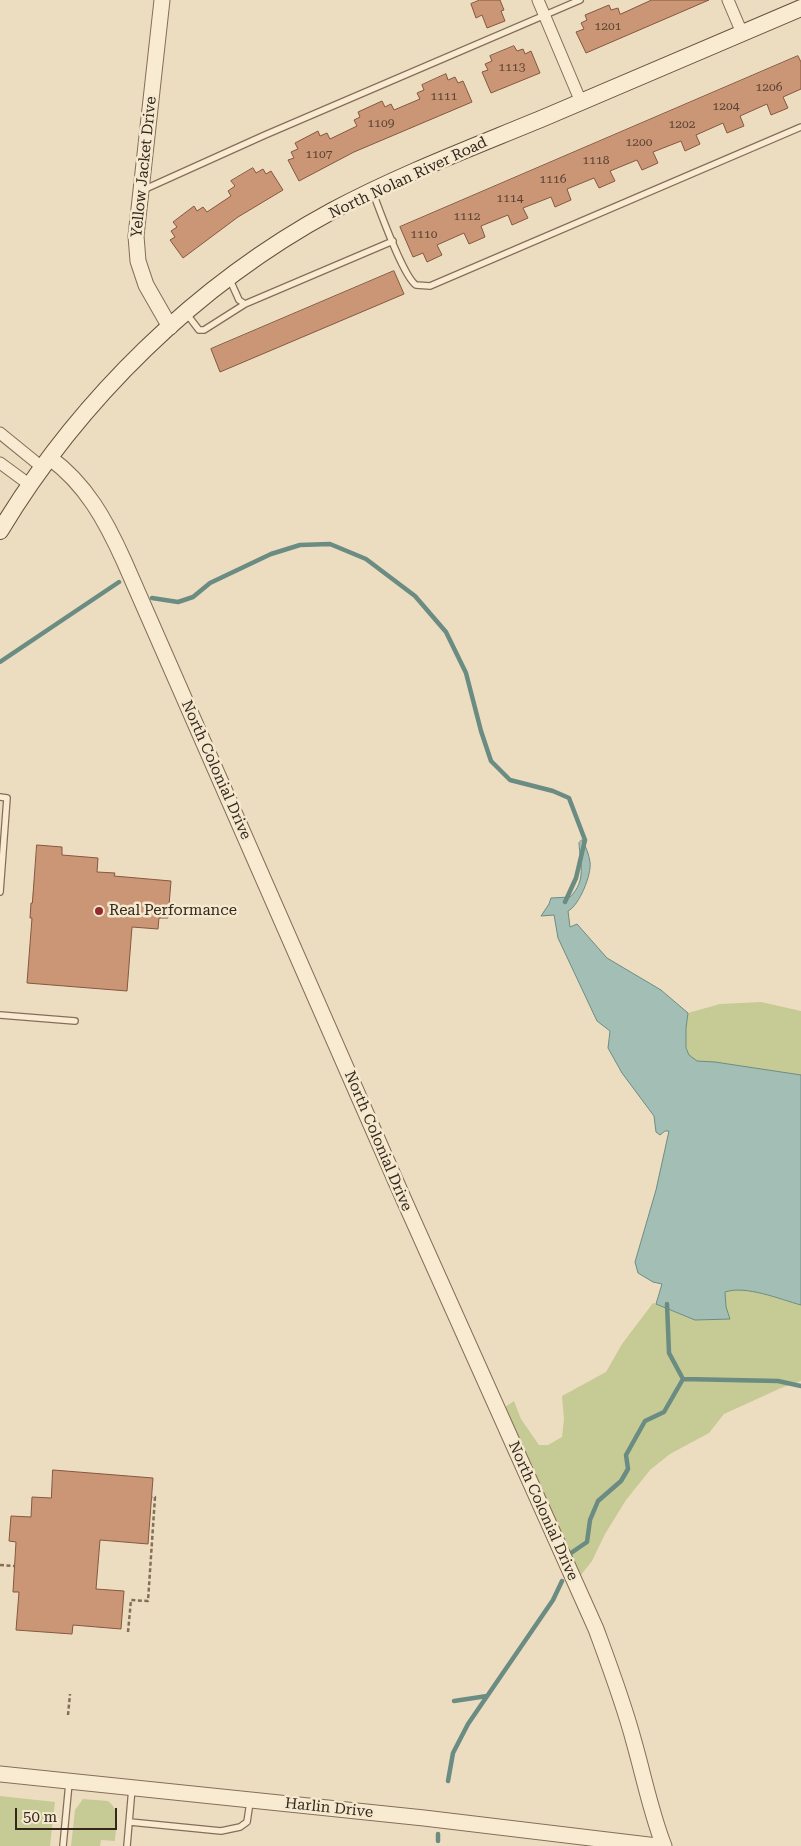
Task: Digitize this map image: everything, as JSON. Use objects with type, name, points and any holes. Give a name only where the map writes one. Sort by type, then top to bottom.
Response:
[{"type":"main road","name":"North Nolan River Road","points":[[0,531],[46,463],[110,386],[186,313],[229,278],[290,237],[332,212],[373,191],[801,8]]},
{"type":"street","name":"Yellow Jacket Drive","points":[[162,0],[136,236],[138,261],[146,285],[170,327]]},
{"type":"street","points":[[538,0],[581,102]]},
{"type":"street","points":[[728,0],[742,33]]},
{"type":"street","points":[[0,433],[46,463]]},
{"type":"street","points":[[0,463],[30,485]]},
{"type":"street","name":"North Colonial Drive","points":[[46,463],[74,478],[90,498],[104,520],[124,561],[415,1227],[596,1629],[616,1681],[657,1828],[664,1846]]},
{"type":"street","name":"Harlin Drive","points":[[0,1774],[250,1799],[657,1846]]},
{"type":"lane","points":[[141,191],[265,135],[580,0]]},
{"type":"lane","points":[[373,191],[408,277],[416,285],[430,286],[801,127]]},
{"type":"lane","points":[[186,313],[199,330],[204,330],[245,304],[393,241]]},
{"type":"lane","points":[[229,278],[239,300],[245,304]]},
{"type":"lane","points":[[0,797],[7,798],[0,892]]},
{"type":"lane","points":[[0,1015],[74,1021]]},
{"type":"lane","points":[[63,1846],[70,1781]]},
{"type":"lane","points":[[127,1846],[132,1787]]},
{"type":"lane","points":[[130,1822],[221,1831],[248,1822],[250,1799]]},
{"type":"path","points":[[128,1632],[131,1600],[148,1601],[156,1497],[151,1497]]},
{"type":"path","points":[[0,1565],[14,1566]]},
{"type":"path","points":[[68,1716],[70,1694]]},
{"type":"path","points":[[69,1706],[74,1706]]},
{"type":"green space","points":[[761,1002],[801,1011],[801,1075],[715,1062],[697,1062],[689,1055],[686,1048],[688,1013],[720,1004]]},
{"type":"green space","points":[[735,1289],[755,1291],[801,1305],[801,1381],[724,1414],[709,1433],[670,1454],[650,1470],[626,1500],[605,1534],[592,1561],[581,1575],[505,1407],[514,1401],[521,1419],[539,1445],[548,1445],[562,1437],[564,1419],[562,1396],[606,1372],[622,1344],[653,1303],[695,1320],[730,1318],[726,1307],[725,1292]]},
{"type":"green space","points":[[0,1796],[55,1802],[50,1846],[0,1846]]},
{"type":"green space","points":[[83,1799],[108,1801],[112,1805],[117,1819],[115,1841],[101,1840],[100,1846],[71,1846],[75,1810]]},
{"type":"water","points":[[582,840],[588,854],[590,867],[587,881],[580,896],[568,911],[570,927],[577,924],[607,958],[661,990],[688,1013],[686,1048],[689,1055],[697,1061],[801,1075],[801,1305],[752,1291],[733,1290],[725,1292],[726,1307],[730,1319],[695,1320],[656,1304],[662,1284],[653,1282],[638,1273],[635,1262],[656,1190],[669,1131],[665,1131],[660,1135],[656,1132],[654,1116],[622,1073],[608,1048],[610,1031],[597,1021],[558,938],[554,915],[541,916],[551,898],[570,897],[579,884],[581,872],[579,843]]},
{"type":"building","points":[[480,0],[500,0],[504,10],[501,11],[505,21],[487,28],[482,15],[476,18],[471,4]]},
{"type":"building","points":[[652,0],[709,0],[586,53],[576,32],[584,29],[581,23],[587,20],[585,15],[609,5],[611,10],[618,8],[620,14]]},
{"type":"building","points":[[514,46],[517,51],[523,49],[525,54],[531,51],[540,73],[491,93],[482,72],[488,70],[485,64],[492,61],[490,56]]},
{"type":"building","points":[[798,56],[801,62],[801,89],[783,97],[788,108],[771,115],[767,104],[740,116],[744,126],[727,133],[723,123],[696,135],[700,144],[685,151],[681,141],[653,152],[658,163],[642,170],[637,160],[610,171],[615,181],[599,188],[594,178],[567,189],[571,200],[555,207],[551,197],[523,208],[528,218],[512,225],[508,215],[481,226],[485,237],[469,244],[464,233],[437,245],[442,255],[427,262],[423,253],[413,257],[400,227]]},
{"type":"building","points":[[446,74],[448,80],[455,77],[458,83],[463,81],[472,102],[354,152],[299,181],[288,160],[294,158],[291,152],[298,149],[295,143],[318,131],[320,136],[327,133],[330,139],[357,126],[354,120],[360,117],[358,112],[382,101],[385,107],[391,104],[394,110],[420,99],[417,93],[424,90],[422,85]]},
{"type":"building","points":[[253,168],[256,173],[263,169],[266,174],[271,171],[283,190],[238,217],[183,258],[170,240],[175,237],[171,231],[177,227],[173,222],[194,206],[197,211],[203,207],[207,212],[231,196],[228,191],[235,186],[231,181]]},
{"type":"building","points":[[394,271],[404,294],[220,372],[211,349]]},
{"type":"building","name":"Real Performance","points":[[37,845],[62,847],[62,855],[98,858],[97,872],[115,873],[114,876],[171,881],[168,918],[159,918],[158,929],[132,927],[127,991],[27,983],[32,918],[30,918],[31,903]]},
{"type":"building","points":[[53,1470],[153,1478],[148,1544],[100,1540],[96,1589],[124,1591],[121,1629],[73,1625],[72,1634],[16,1630],[19,1592],[13,1592],[16,1542],[9,1541],[11,1516],[31,1517],[32,1497],[51,1498]]},
{"type":"waterway","points":[[152,598],[178,602],[193,597],[210,583],[271,554],[300,545],[330,544],[366,559],[415,596],[446,632],[466,673],[491,761],[510,780],[553,791],[569,798],[585,840],[576,878],[565,902]]},
{"type":"waterway","points":[[0,662],[119,582]]},
{"type":"waterway","points":[[667,1304],[669,1353],[683,1379]]},
{"type":"waterway","points":[[571,1553],[587,1542],[590,1520],[598,1501],[621,1481],[628,1469],[626,1455],[645,1421],[664,1412],[683,1379],[778,1381],[801,1386]]},
{"type":"waterway","points":[[448,1781],[453,1753],[468,1724],[553,1600],[562,1581]]},
{"type":"waterway","points":[[454,1701],[487,1696]]},
{"type":"waterway","points":[[438,1834],[438,1841]]},
{"type":"place","name":"Real Performance","points":[[99,911]]}]
